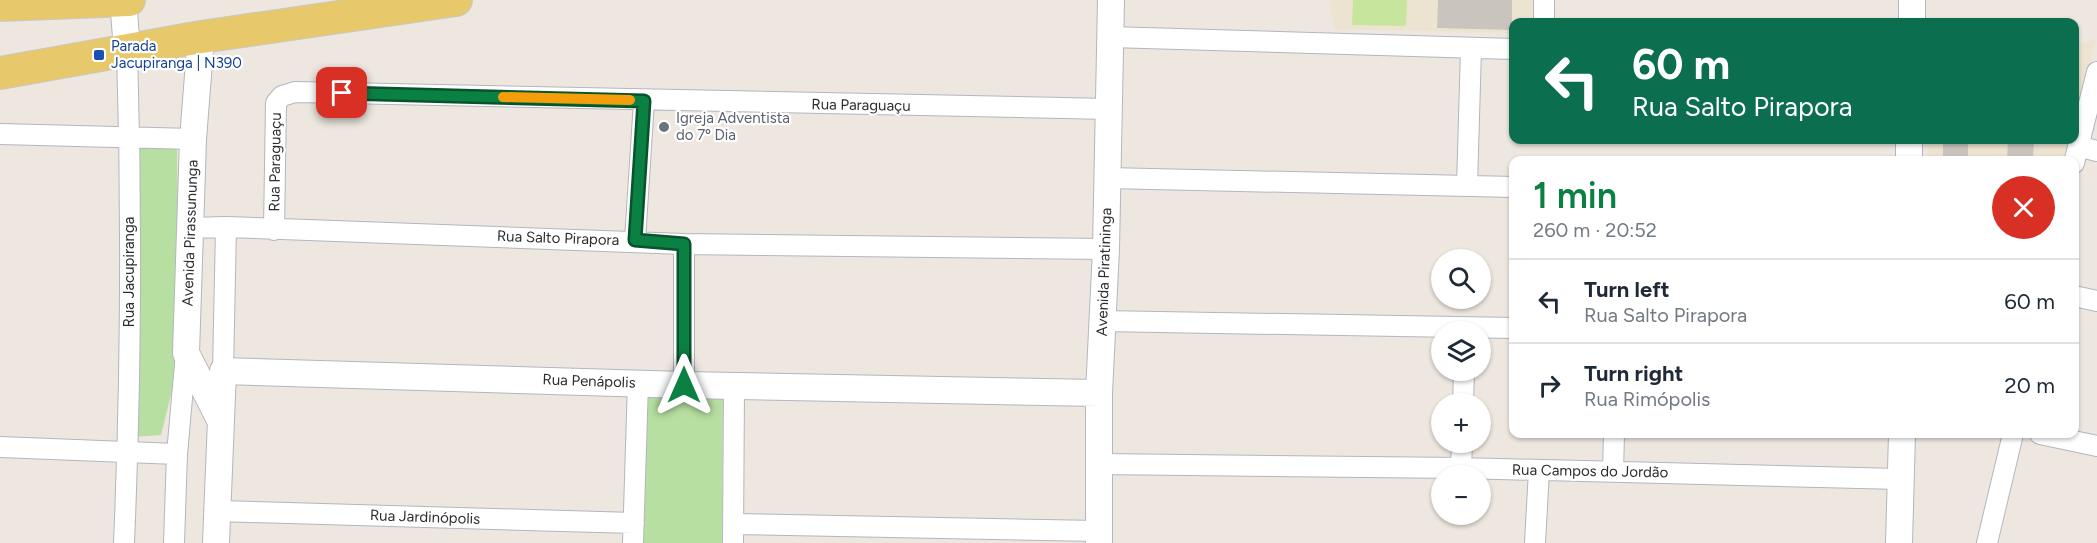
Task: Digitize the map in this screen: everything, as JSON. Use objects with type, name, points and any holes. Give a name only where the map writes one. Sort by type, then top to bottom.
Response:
[{"type":"main road","points":[[0,4],[125,0]]},
{"type":"main road","points":[[0,73],[201,37],[456,0]]},
{"type":"street","name":"Rua Jacupiranga","points":[[124,543],[128,453],[129,137],[125,0]]},
{"type":"street","name":"Avenida Piratininga","points":[[1099,537],[1099,393],[1106,249],[1112,0]]},
{"type":"street","points":[[1544,0],[1544,18]]},
{"type":"street","points":[[1912,0],[1912,18]]},
{"type":"street","name":"Avenida Pirassununga","points":[[201,37],[193,139],[186,353],[220,420]]},
{"type":"street","points":[[1110,37],[1509,49]]},
{"type":"street","points":[[1467,186],[1471,49]]},
{"type":"street","points":[[2083,153],[2097,72]]},
{"type":"street","name":"Rua Paraguaçu","points":[[274,230],[276,103],[288,93],[1108,110]]},
{"type":"street","points":[[635,240],[644,101]]},
{"type":"street","points":[[0,134],[193,139]]},
{"type":"street","points":[[1107,178],[1509,187]]},
{"type":"street","name":"Avenida Pirassununga","points":[[216,543],[226,227]]},
{"type":"street","name":"Rua Salto Pirapora","points":[[190,228],[226,227],[635,240],[684,244],[1106,249]]},
{"type":"street","points":[[684,244],[684,385]]},
{"type":"street","points":[[2079,297],[2097,301]]},
{"type":"street","points":[[1102,321],[1431,329]]},
{"type":"street","points":[[1491,329],[1509,328]]},
{"type":"street","points":[[174,543],[177,454],[186,353]]},
{"type":"street","name":"Rua Penápolis","points":[[223,371],[684,385],[734,384],[1099,393]]},
{"type":"street","points":[[633,543],[638,382]]},
{"type":"street","points":[[734,384],[733,533],[1099,537]]},
{"type":"street","points":[[1613,471],[1614,438]]},
{"type":"street","points":[[1899,543],[1902,438]]},
{"type":"street","points":[[1987,543],[2012,438]]},
{"type":"street","points":[[2059,438],[2097,446]]},
{"type":"street","points":[[0,447],[177,454]]},
{"type":"street","name":"Rua Campos do Jordão","points":[[1100,464],[1431,468]]},
{"type":"street","name":"Rua Campos do Jordão","points":[[1491,469],[1900,479]]},
{"type":"street","points":[[1535,543],[1539,470]]},
{"type":"street","name":"Rua Jardinópolis","points":[[217,511],[634,523]]},
{"type":"shaded area","points":[[1330,0],[1539,0],[1539,18],[1509,18],[1509,33],[1334,29]]},
{"type":"shaded area","points":[[2095,40],[2079,106],[2079,43]]},
{"type":"shaded area","points":[[1928,144],[2069,144],[2066,156],[1927,156]]},
{"type":"green space","points":[[1353,0],[1407,0],[1406,26],[1352,25]]},
{"type":"green space","points":[[177,145],[179,363],[161,435],[133,437],[136,148]]},
{"type":"green space","points":[[642,390],[723,391],[722,543],[641,543]]},
{"type":"building","points":[[1438,0],[1512,0],[1509,30],[1437,28]]},
{"type":"building","points":[[1943,144],[1968,144],[1968,156],[1943,156]]},
{"type":"building","points":[[2008,144],[2034,144],[2033,156],[2007,156]]},
{"type":"slow traffic","points":[[503,97],[630,100]]},
{"type":"place","name":"Parada Jacupiranga | N390","points":[[99,55]]},
{"type":"place","name":"Igreja Adventista do 7º Dia","points":[[664,127]]},
{"type":"route","points":[[342,93],[644,101],[635,240],[684,244],[684,385]]}]
